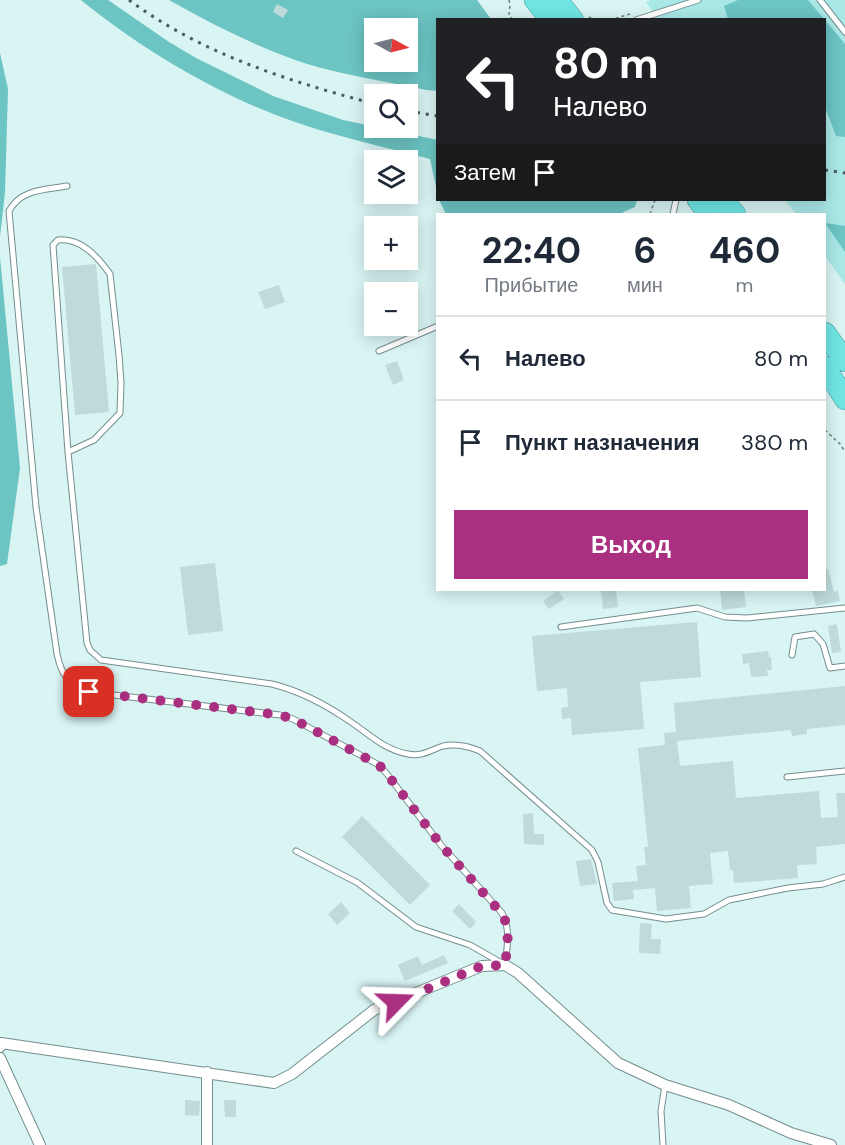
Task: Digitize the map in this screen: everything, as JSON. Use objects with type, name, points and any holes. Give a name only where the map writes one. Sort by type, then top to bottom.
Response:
[{"type":"highway","points":[[535,0],[566,18]]},
{"type":"highway","points":[[556,0],[567,18]]},
{"type":"highway","points":[[699,201],[709,213]]},
{"type":"highway","points":[[723,201],[734,213]]},
{"type":"highway","points":[[826,334],[845,362]]},
{"type":"highway","points":[[826,369],[845,399]]},
{"type":"street","points":[[0,1047],[0,1043],[274,1083],[292,1074],[374,1010],[482,966],[505,965],[518,972],[618,1063],[665,1085],[729,1105],[791,1133],[831,1145]]},
{"type":"street","points":[[0,1058],[40,1145]]},
{"type":"street","points":[[207,1072],[207,1145]]},
{"type":"lane","points":[[642,18],[698,0]]},
{"type":"lane","points":[[820,0],[845,32]]},
{"type":"lane","points":[[67,186],[21,196],[9,212],[36,507],[57,654],[66,678],[74,686],[89,692],[280,715],[293,719],[379,765],[441,845],[502,914],[508,929],[505,965],[470,945],[416,927],[358,883],[296,851]]},
{"type":"lane","points":[[68,453],[94,441],[120,413],[121,383],[110,274],[81,243],[66,239],[58,240],[53,245],[68,453],[87,643],[90,650],[101,660],[290,688],[351,722],[382,745],[408,754],[419,755],[443,746],[457,745],[480,751],[592,850],[598,862],[607,903],[612,910],[620,913],[666,920],[704,914],[729,900],[788,888],[823,884],[845,877]]},
{"type":"lane","points":[[379,351],[436,327]]},
{"type":"lane","points":[[561,627],[698,608],[725,617],[747,618],[845,608]]},
{"type":"lane","points":[[792,655],[795,636],[814,634],[823,644],[830,668],[845,666]]},
{"type":"lane","points":[[787,777],[845,771]]},
{"type":"lane","points":[[663,1145],[662,1111],[665,1085]]},
{"type":"path","points":[[509,0],[509,14],[512,18]]},
{"type":"path","points":[[616,18],[628,14],[642,18]]},
{"type":"path","points":[[826,431],[845,452]]},
{"type":"shaded area","points":[[81,0],[108,0],[196,58],[273,96],[343,120],[364,124],[364,138],[418,138],[418,136],[436,140],[436,187],[430,159],[418,156],[418,150],[395,150],[322,131],[277,116],[188,73],[132,38]]},
{"type":"shaded area","points":[[169,0],[477,0],[490,18],[436,18],[436,91],[418,88],[418,84],[397,84],[319,67],[286,57]]},
{"type":"shaded area","points":[[651,0],[845,0],[845,284],[826,257],[826,213],[795,213],[786,201],[826,201],[826,18],[657,18],[646,2]]},
{"type":"shaded area","points":[[738,0],[808,0],[823,18],[728,18],[724,6]]},
{"type":"shaded area","points":[[826,21],[845,44],[845,137],[836,136],[826,110]]},
{"type":"shaded area","points":[[0,53],[8,89],[5,192],[0,237]]},
{"type":"shaded area","points":[[440,201],[637,201],[635,207],[621,213],[446,213]]},
{"type":"shaded area","points":[[826,223],[845,226],[845,252],[826,224]]},
{"type":"shaded area","points":[[0,257],[20,468],[7,564],[0,566]]},
{"type":"building","points":[[277,4],[288,10],[283,18],[273,12]]},
{"type":"building","points":[[96,264],[109,412],[75,415],[62,267]]},
{"type":"building","points":[[279,285],[285,302],[265,309],[258,292]]},
{"type":"building","points":[[397,361],[404,380],[393,385],[385,365]]},
{"type":"building","points":[[215,563],[223,631],[188,635],[180,567]]},
{"type":"building","points":[[826,569],[828,569],[834,592],[838,591],[840,601],[816,606],[812,591],[826,591]]},
{"type":"building","points":[[558,591],[564,599],[549,609],[543,601]]},
{"type":"building","points":[[601,591],[616,591],[618,607],[603,609]]},
{"type":"building","points":[[720,591],[744,591],[746,607],[722,610]]},
{"type":"building","points":[[697,622],[701,677],[640,682],[644,729],[572,735],[571,718],[562,719],[561,708],[568,707],[567,688],[537,691],[532,636]]},
{"type":"building","points":[[837,624],[841,652],[832,653],[828,626]]},
{"type":"building","points":[[768,651],[772,670],[767,670],[768,676],[751,677],[749,663],[743,664],[742,654]]},
{"type":"building","points":[[845,686],[845,725],[807,729],[807,734],[792,736],[791,730],[677,741],[680,766],[733,761],[736,798],[819,791],[821,818],[838,817],[836,793],[845,793],[845,844],[816,847],[817,864],[797,865],[798,878],[734,883],[728,851],[710,853],[713,884],[689,886],[691,908],[657,911],[655,888],[633,890],[634,899],[614,901],[612,883],[638,881],[636,866],[646,865],[644,847],[648,847],[638,748],[665,745],[664,733],[676,732],[674,703]]},
{"type":"building","points":[[533,813],[534,834],[544,834],[544,845],[524,844],[523,814]]},
{"type":"building","points":[[362,816],[430,885],[410,905],[342,837]]},
{"type":"building","points":[[591,859],[597,884],[580,886],[576,861]]},
{"type":"building","points":[[341,902],[350,913],[337,925],[328,914]]},
{"type":"building","points":[[459,904],[476,922],[470,929],[452,911]]},
{"type":"building","points":[[640,923],[652,924],[651,939],[661,939],[660,954],[639,953]]},
{"type":"building","points":[[444,955],[448,963],[405,981],[398,965],[418,956],[422,965]]},
{"type":"building","points":[[185,1100],[200,1101],[199,1116],[185,1115]]},
{"type":"building","points":[[224,1100],[236,1100],[236,1117],[225,1117]]},
{"type":"railway","points":[[129,0],[157,19],[216,51],[310,86],[364,101]]},
{"type":"railway","points":[[418,113],[436,116]]},
{"type":"railway","points":[[826,170],[845,173]]},
{"type":"route","points":[[89,692],[280,715],[293,719],[379,765],[441,845],[502,914],[508,929],[505,965],[482,966],[396,1002]]}]
